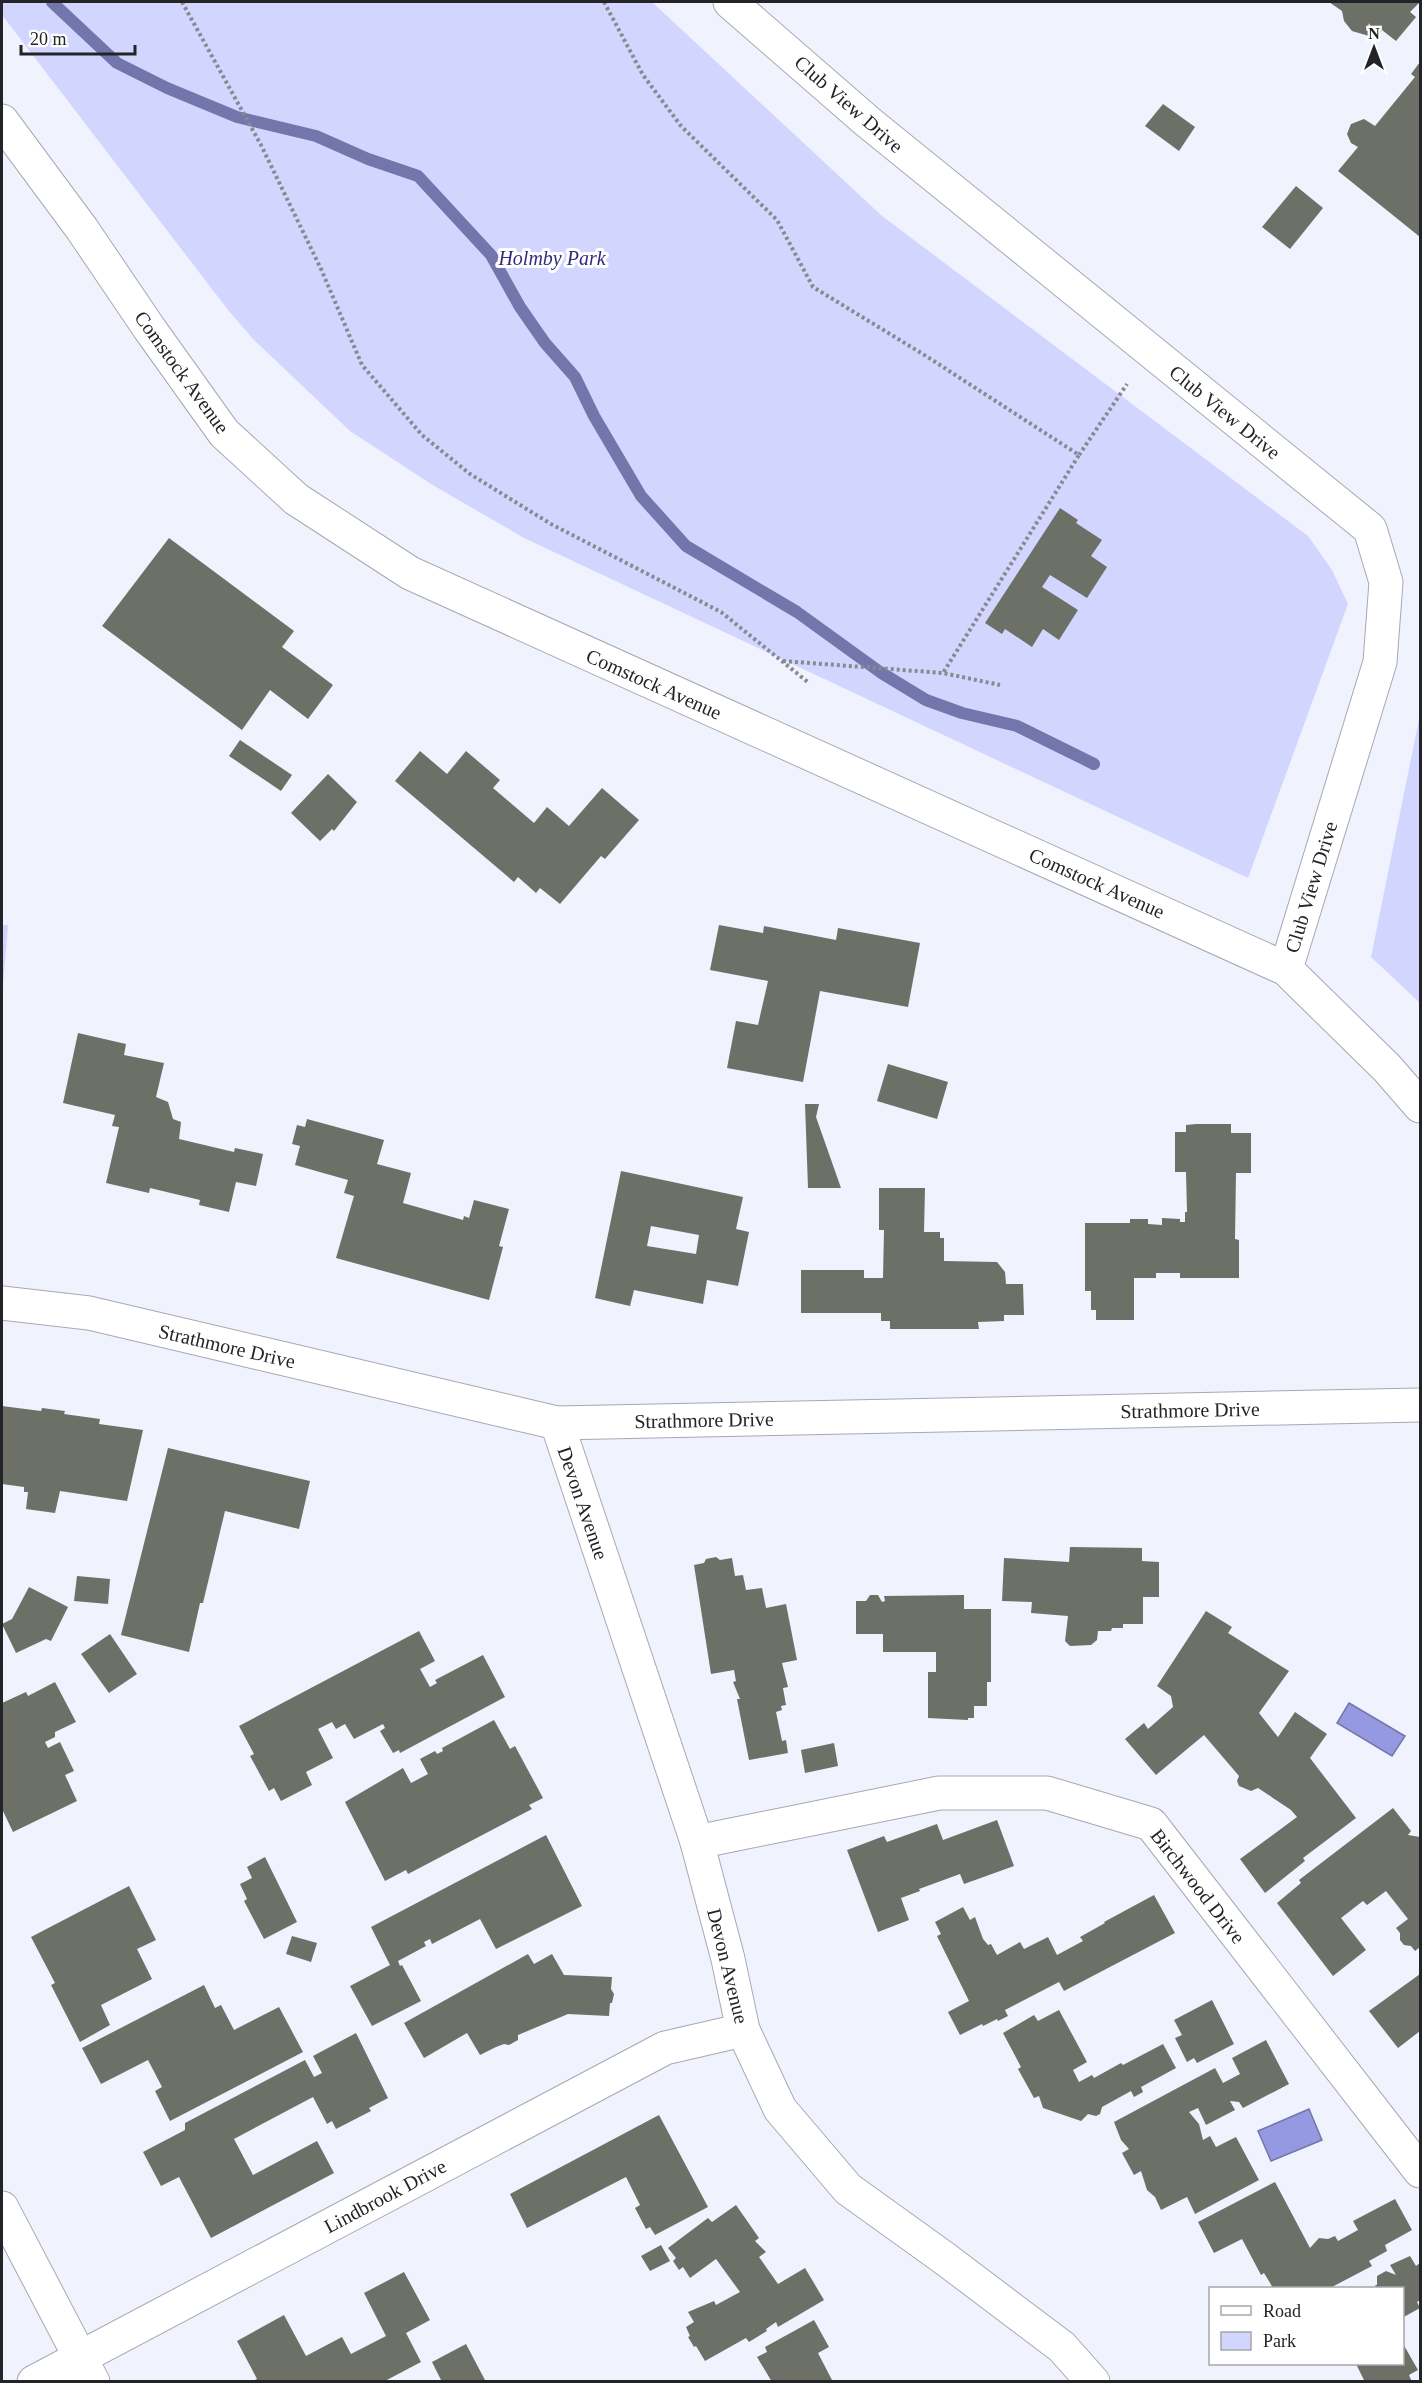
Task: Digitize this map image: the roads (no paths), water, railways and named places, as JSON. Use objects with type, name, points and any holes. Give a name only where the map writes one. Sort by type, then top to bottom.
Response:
[{"type":"street","name":"Club View Drive","points":[[730,2],[868,122],[1370,529],[1386,582],[1380,662],[1286,969]]},
{"type":"street","name":"Comstock Avenue","points":[[2,121],[82,229],[224,433],[296,499],[410,573],[1286,969],[1387,1068],[1420,1106]]},
{"type":"street","name":"Strathmore Drive","points":[[2,1304],[89,1313],[557,1423],[1420,1405]]},
{"type":"street","name":"Devon Avenue","points":[[557,1423],[697,1842],[728,1959],[743,2030],[780,2109],[848,2188],[1062,2348],[1093,2382]]},
{"type":"street","name":"Birchwood Drive","points":[[697,1842],[939,1793],[1047,1793],[1150,1824],[1420,2171]]},
{"type":"street","name":"Lindbrook Drive","points":[[34,2382],[86,2369],[665,2048],[743,2030]]},
{"type":"street","points":[[2,2208],[86,2369]]},
{"type":"water","points":[[1349,1703],[1405,1736],[1392,1756],[1337,1723]]},
{"type":"water","points":[[1309,2109],[1322,2140],[1271,2161],[1258,2131]]},
{"type":"waterway","points":[[52,2],[117,63],[167,88],[237,117],[316,136],[368,159],[418,176],[491,255],[520,307],[545,343],[575,377],[594,416],[641,496],[686,546],[797,612],[880,672],[926,700],[962,713],[1017,726],[1094,764]]},
{"type":"park label","name":"Holmby Park","points":[[552,258]]}]
